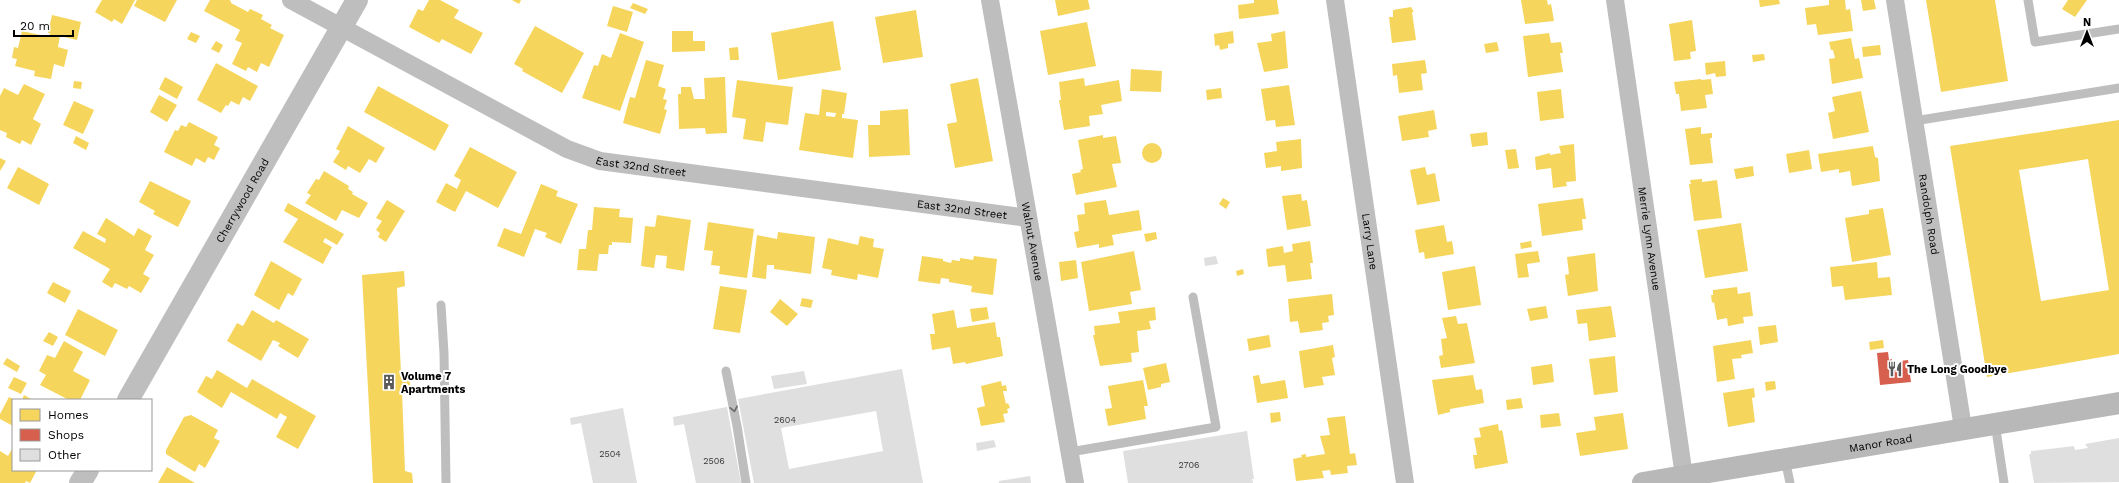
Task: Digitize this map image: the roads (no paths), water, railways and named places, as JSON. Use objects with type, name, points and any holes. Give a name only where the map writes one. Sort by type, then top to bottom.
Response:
[{"type":"main road","name":"Manor Road","points":[[1643,483],[1963,428],[2119,403]]},
{"type":"street","name":"East 32nd Street","points":[[291,0],[567,150],[583,156],[600,161],[1028,218]]},
{"type":"street","name":"Cherrywood Road","points":[[129,399],[357,0]]},
{"type":"street","name":"Walnut Avenue","points":[[990,0],[1075,483]]},
{"type":"street","name":"Larry Lane","points":[[1335,0],[1405,483]]},
{"type":"street","name":"Merrie Lynn Avenue","points":[[1615,0],[1684,476]]},
{"type":"street","name":"Randolph Road","points":[[1895,0],[1963,428]]},
{"type":"street","points":[[80,483],[87,471]]},
{"type":"lane","points":[[2028,0],[2035,42],[2119,29]]},
{"type":"lane","points":[[1914,121],[2119,88]]},
{"type":"lane","points":[[1070,452],[1216,427],[1194,297]]},
{"type":"lane","points":[[441,305],[444,353],[446,483]]},
{"type":"lane","points":[[726,371],[746,483]]},
{"type":"lane","points":[[1995,423],[2004,483]]},
{"type":"lane","points":[[1785,459],[1790,483]]},
{"type":"place","name":"The Long Goodbye","points":[[1895,369]]},
{"type":"place","name":"Volume 7 Apartments","points":[[389,382]]}]
